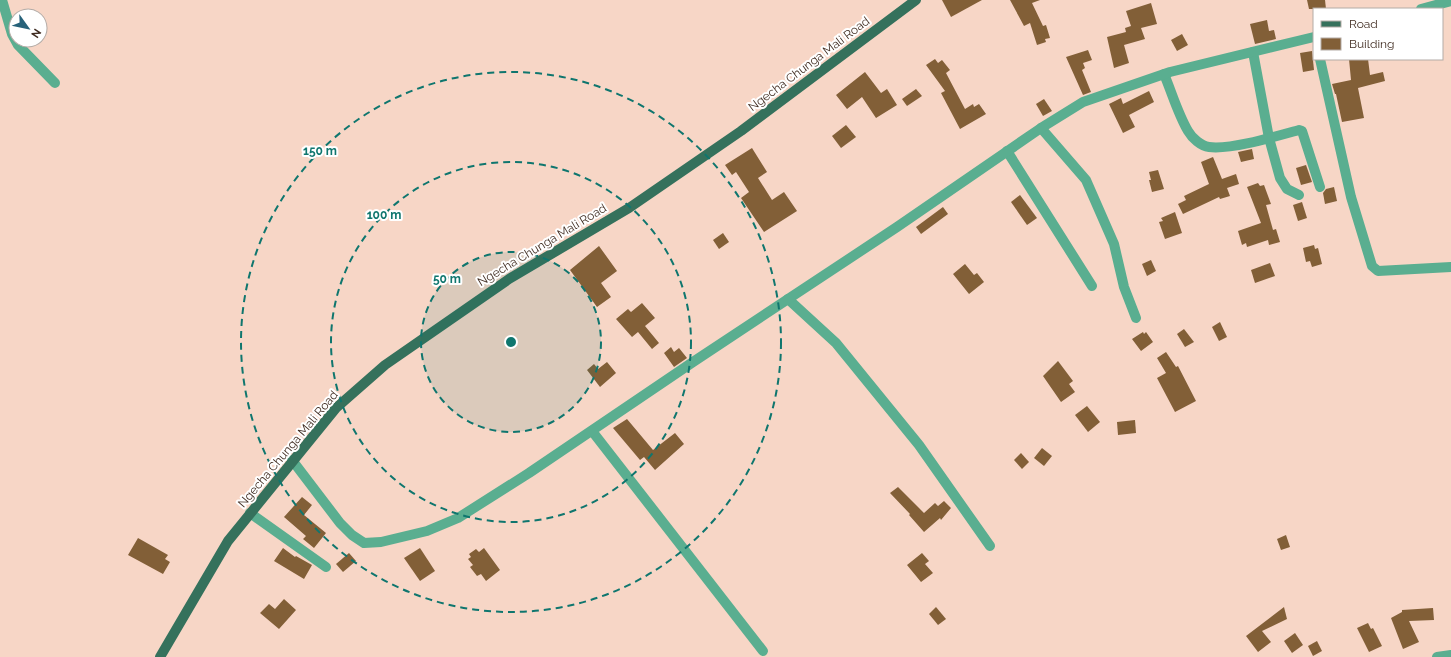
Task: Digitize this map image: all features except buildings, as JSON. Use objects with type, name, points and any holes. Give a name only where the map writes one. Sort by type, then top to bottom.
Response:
[{"type":"main road","name":"Ngecha Chunga Mali Road","points":[[160,657],[228,541],[292,460],[336,408],[385,365],[509,278],[629,208],[741,131],[916,0]]},
{"type":"street","points":[[2,0],[12,34],[18,45],[55,83]]},
{"type":"street","points":[[1424,8],[1451,1]]},
{"type":"street","points":[[292,460],[340,523],[352,536],[364,543],[381,542],[427,532],[458,518],[529,473],[1041,128],[1083,102],[1164,74],[1313,37]]},
{"type":"street","points":[[1253,52],[1270,138],[1282,183],[1287,189],[1299,195]]},
{"type":"street","points":[[1320,60],[1351,197],[1372,266],[1378,271],[1451,267]]},
{"type":"street","points":[[1164,74],[1188,132],[1199,143],[1208,147],[1218,147],[1270,138],[1299,130],[1302,131],[1320,187]]},
{"type":"street","points":[[1041,128],[1086,180],[1114,244],[1124,287],[1136,318]]},
{"type":"street","points":[[1007,151],[1092,286]]},
{"type":"street","points":[[788,299],[841,349],[919,445],[990,546]]},
{"type":"street","points":[[592,431],[762,651]]},
{"type":"street","points":[[250,513],[326,567]]},
{"type":"street","points":[[1437,657],[1451,655]]}]
